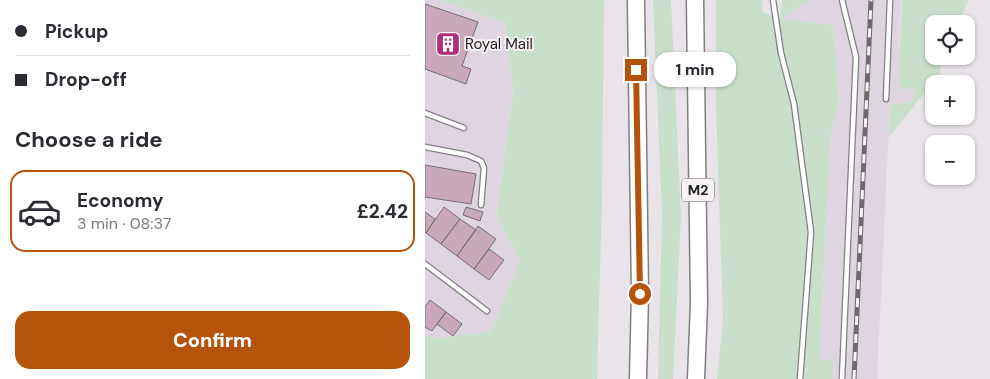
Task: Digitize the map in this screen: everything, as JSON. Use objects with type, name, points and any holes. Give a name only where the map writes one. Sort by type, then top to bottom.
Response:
[{"type":"highway","points":[[636,0],[640,294],[638,379]]},
{"type":"highway","name":"M2","points":[[695,0],[699,303],[696,379]]},
{"type":"lane","points":[[773,0],[781,53],[793,104],[811,232],[800,379]]},
{"type":"lane","points":[[842,0],[856,56],[842,379]]},
{"type":"lane","points":[[886,99],[890,0]]},
{"type":"lane","points":[[425,113],[464,128]]},
{"type":"lane","points":[[425,147],[467,155],[481,161],[484,168],[481,205]]},
{"type":"lane","points":[[425,264],[487,311]]},
{"type":"shaded area","points":[[425,0],[439,0],[505,21],[513,93],[496,217],[520,260],[491,332],[432,339],[425,334]]},
{"type":"shaded area","points":[[810,0],[901,0],[898,83],[914,90],[914,101],[890,105],[877,379],[833,379],[834,360],[819,359],[831,132],[839,102],[833,25],[780,19]]},
{"type":"green space","points":[[439,0],[604,0],[602,199],[597,379],[425,379],[425,334],[432,339],[491,332],[520,260],[496,217],[513,93],[505,22]]},
{"type":"green space","points":[[653,0],[671,0],[681,216],[673,379],[658,379],[662,215]]},
{"type":"green space","points":[[716,0],[763,0],[762,12],[780,19],[782,0],[810,0],[781,19],[833,25],[839,102],[831,132],[819,359],[834,360],[833,379],[717,379],[723,320],[716,106]]},
{"type":"green space","points":[[902,0],[969,0],[962,15],[925,15],[925,65],[941,65],[939,75],[925,75],[925,92],[889,137],[890,105],[914,101],[914,90],[905,89],[898,83]]},
{"type":"building","name":"Royal Mail","points":[[425,4],[478,22],[462,66],[471,69],[466,84],[425,69]]},
{"type":"building","points":[[425,165],[476,174],[471,204],[425,197]]},
{"type":"building","points":[[444,207],[460,219],[441,244],[426,233]]},
{"type":"building","points":[[466,207],[483,212],[480,221],[463,215]]},
{"type":"building","points":[[425,212],[435,219],[426,233],[425,232]]},
{"type":"building","points":[[460,219],[476,230],[457,256],[441,244]]},
{"type":"building","points":[[478,226],[496,239],[474,269],[457,256]]},
{"type":"building","points":[[489,249],[504,260],[489,280],[474,269]]},
{"type":"building","points":[[430,300],[446,312],[432,331],[425,327],[425,307]]},
{"type":"building","points":[[446,312],[462,324],[453,336],[437,324]]},
{"type":"railway","points":[[854,379],[871,0]]},
{"type":"place","name":"Royal Mail","points":[[448,44]]},
{"type":"route","points":[[636,70],[640,294]]}]
